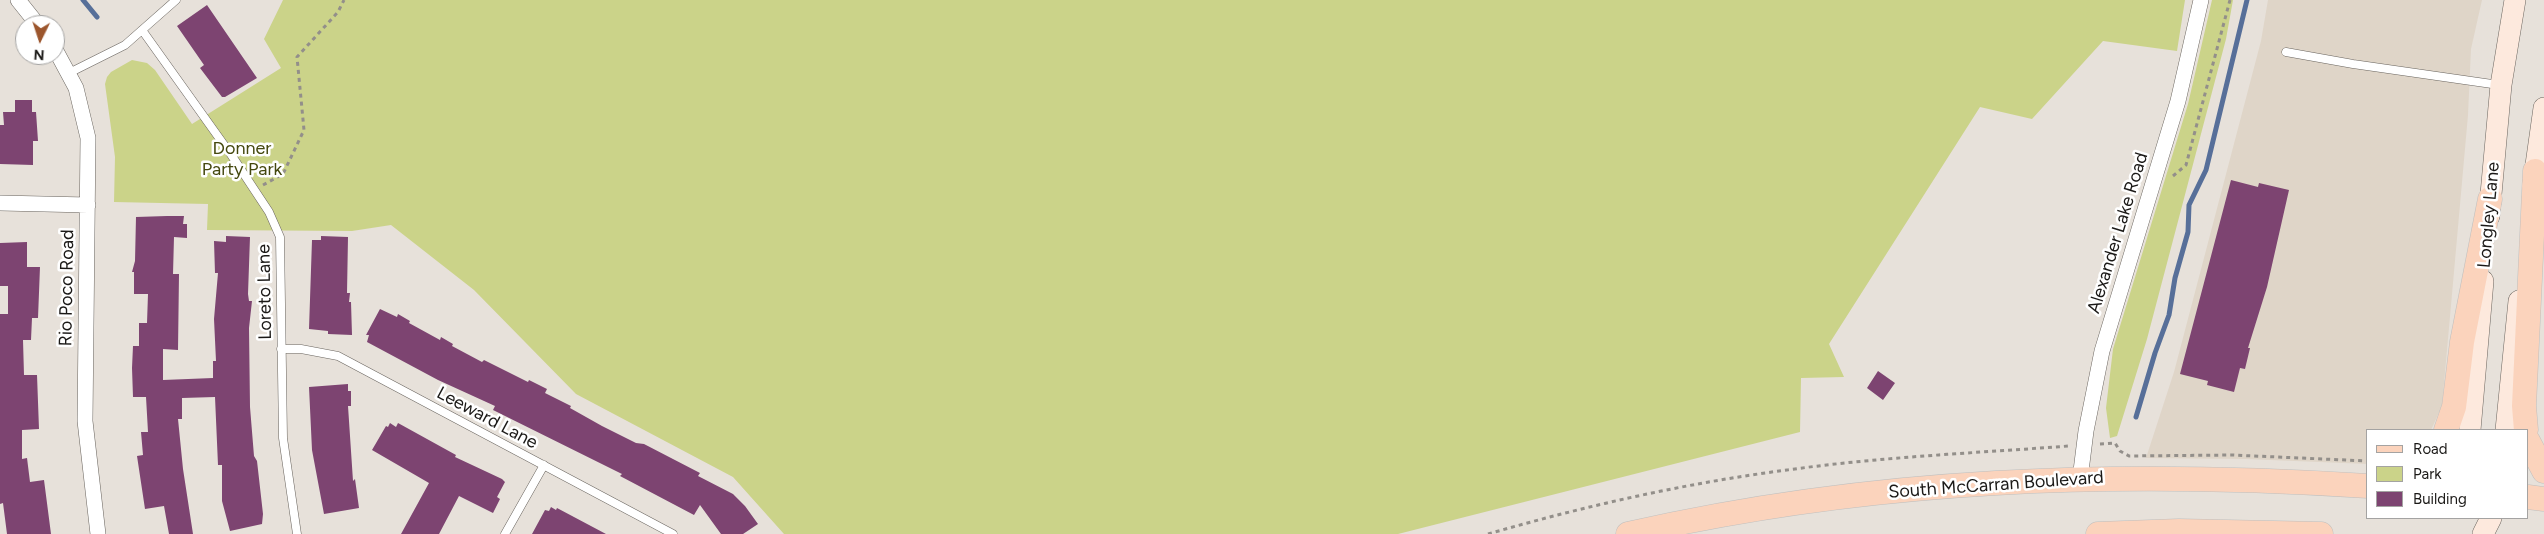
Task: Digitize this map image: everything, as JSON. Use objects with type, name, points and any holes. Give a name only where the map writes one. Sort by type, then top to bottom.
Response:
[{"type":"main road","name":"Longley Lane","points":[[2470,429],[2501,85],[2515,0]]},
{"type":"main road","points":[[2506,429],[2524,252],[2544,108]]},
{"type":"main road","points":[[2526,429],[2524,406],[2539,208],[2535,171]]},
{"type":"main road","points":[[2446,429],[2454,407],[2462,342],[2490,199]]},
{"type":"main road","points":[[2529,443],[2544,471]]},
{"type":"main road","points":[[2304,482],[2366,475]]},
{"type":"main road","name":"South McCarran Boulevard","points":[[1628,534],[1794,502],[1906,489],[2002,482],[2136,477],[2366,486]]},
{"type":"main road","points":[[2529,497],[2544,499]]},
{"type":"main road","points":[[2472,519],[2476,534]]},
{"type":"main road","points":[[2483,534],[2490,519]]},
{"type":"main road","points":[[2098,534],[2179,531],[2321,534]]},
{"type":"street","points":[[18,0],[30,15]]},
{"type":"street","name":"Alexander Lake Road","points":[[2080,479],[2086,431],[2102,351],[2178,101],[2201,0]]},
{"type":"street","name":"Rio Poco Road","points":[[65,65],[76,88],[88,138],[85,421],[98,534]]},
{"type":"street","points":[[0,203],[88,205]]},
{"type":"lane","points":[[69,73],[106,56],[142,30],[176,0]]},
{"type":"lane","name":"Loreto Lane","points":[[142,30],[232,156],[276,224],[280,237],[282,256],[281,349],[283,438],[297,534]]},
{"type":"lane","points":[[2286,52],[2353,64],[2501,85]]},
{"type":"lane","name":"Leeward Lane","points":[[281,349],[318,351],[338,356],[673,534]]},
{"type":"lane","points":[[504,534],[544,465]]},
{"type":"path","points":[[258,188],[282,174],[304,130],[297,57],[338,12],[344,0]]},
{"type":"path","points":[[2154,183],[2176,174],[2186,164],[2230,0]]},
{"type":"shaded area","points":[[2268,0],[2482,0],[2471,49],[2468,115],[2442,406],[2431,429],[2366,429],[2366,464],[2246,459],[2146,458],[2174,372],[2261,41]]},
{"type":"green space","name":"Donner Party Park","points":[[283,0],[2185,0],[2177,51],[2103,41],[2032,119],[1980,107],[1829,344],[1844,377],[1801,378],[1800,432],[1398,534],[784,534],[733,477],[576,394],[474,290],[391,225],[352,231],[207,230],[208,204],[114,202],[115,157],[105,84],[111,72],[132,60],[147,63],[155,70],[192,124],[281,68],[264,39]]},
{"type":"green space","points":[[2212,0],[2233,0],[2226,39],[2147,339],[2117,436],[2110,438],[2106,408],[2113,349],[2188,104]]},
{"type":"building","points":[[207,5],[257,78],[225,97],[222,97],[200,68],[204,65],[177,26]]},
{"type":"building","points":[[15,100],[32,100],[32,112],[36,112],[38,141],[33,141],[33,165],[0,164],[0,125],[4,125],[3,112],[15,112]]},
{"type":"building","points":[[2231,180],[2258,187],[2259,183],[2289,190],[2267,287],[2248,348],[2250,348],[2245,369],[2240,368],[2234,392],[2207,385],[2208,381],[2180,374]]},
{"type":"building","points":[[184,216],[183,224],[187,224],[187,238],[174,237],[173,274],[179,274],[178,350],[163,349],[163,380],[213,378],[213,361],[216,361],[214,319],[218,273],[215,273],[214,241],[226,242],[226,236],[250,237],[248,294],[249,301],[252,301],[249,328],[250,407],[254,456],[257,461],[263,514],[262,524],[230,531],[222,501],[222,465],[218,465],[215,397],[182,398],[182,419],[178,419],[183,469],[193,534],[169,534],[164,506],[145,509],[137,456],[143,455],[141,432],[148,432],[146,397],[133,397],[133,346],[139,346],[139,323],[147,323],[148,294],[134,294],[134,272],[132,272],[135,261],[136,217]]},
{"type":"building","points":[[321,236],[348,237],[347,293],[350,293],[352,335],[328,334],[328,331],[309,329],[312,240],[321,240]]},
{"type":"building","points":[[27,242],[27,267],[40,267],[38,318],[32,318],[31,340],[23,340],[24,375],[37,375],[39,429],[22,430],[22,459],[27,458],[30,482],[44,480],[51,534],[7,534],[3,503],[0,504],[0,314],[8,314],[8,286],[0,286],[0,243]]},
{"type":"building","points":[[380,309],[397,317],[398,314],[410,321],[409,323],[440,340],[441,337],[453,344],[452,346],[482,362],[484,360],[528,382],[529,380],[547,389],[545,393],[571,406],[570,408],[602,426],[636,443],[644,444],[700,473],[698,476],[733,494],[745,506],[758,524],[743,534],[721,534],[700,505],[694,515],[620,476],[622,474],[493,410],[495,406],[438,380],[367,342],[369,335],[366,335]]},
{"type":"building","points":[[1878,371],[1895,383],[1883,400],[1867,388]]},
{"type":"building","points":[[348,384],[348,391],[351,391],[351,406],[348,406],[353,481],[355,479],[359,508],[324,514],[312,450],[309,387]]},
{"type":"building","points":[[390,423],[396,427],[398,423],[456,455],[455,457],[502,479],[505,482],[497,497],[500,499],[493,513],[459,496],[439,534],[401,534],[429,483],[372,450],[386,426],[388,427]]},
{"type":"building","points":[[551,507],[556,510],[557,508],[606,534],[532,534],[545,510],[549,511]]},
{"type":"waterway","points":[[83,0],[97,17]]},
{"type":"waterway","points":[[2136,417],[2155,353],[2169,315],[2175,278],[2188,232],[2189,205],[2206,170],[2247,0]]}]
